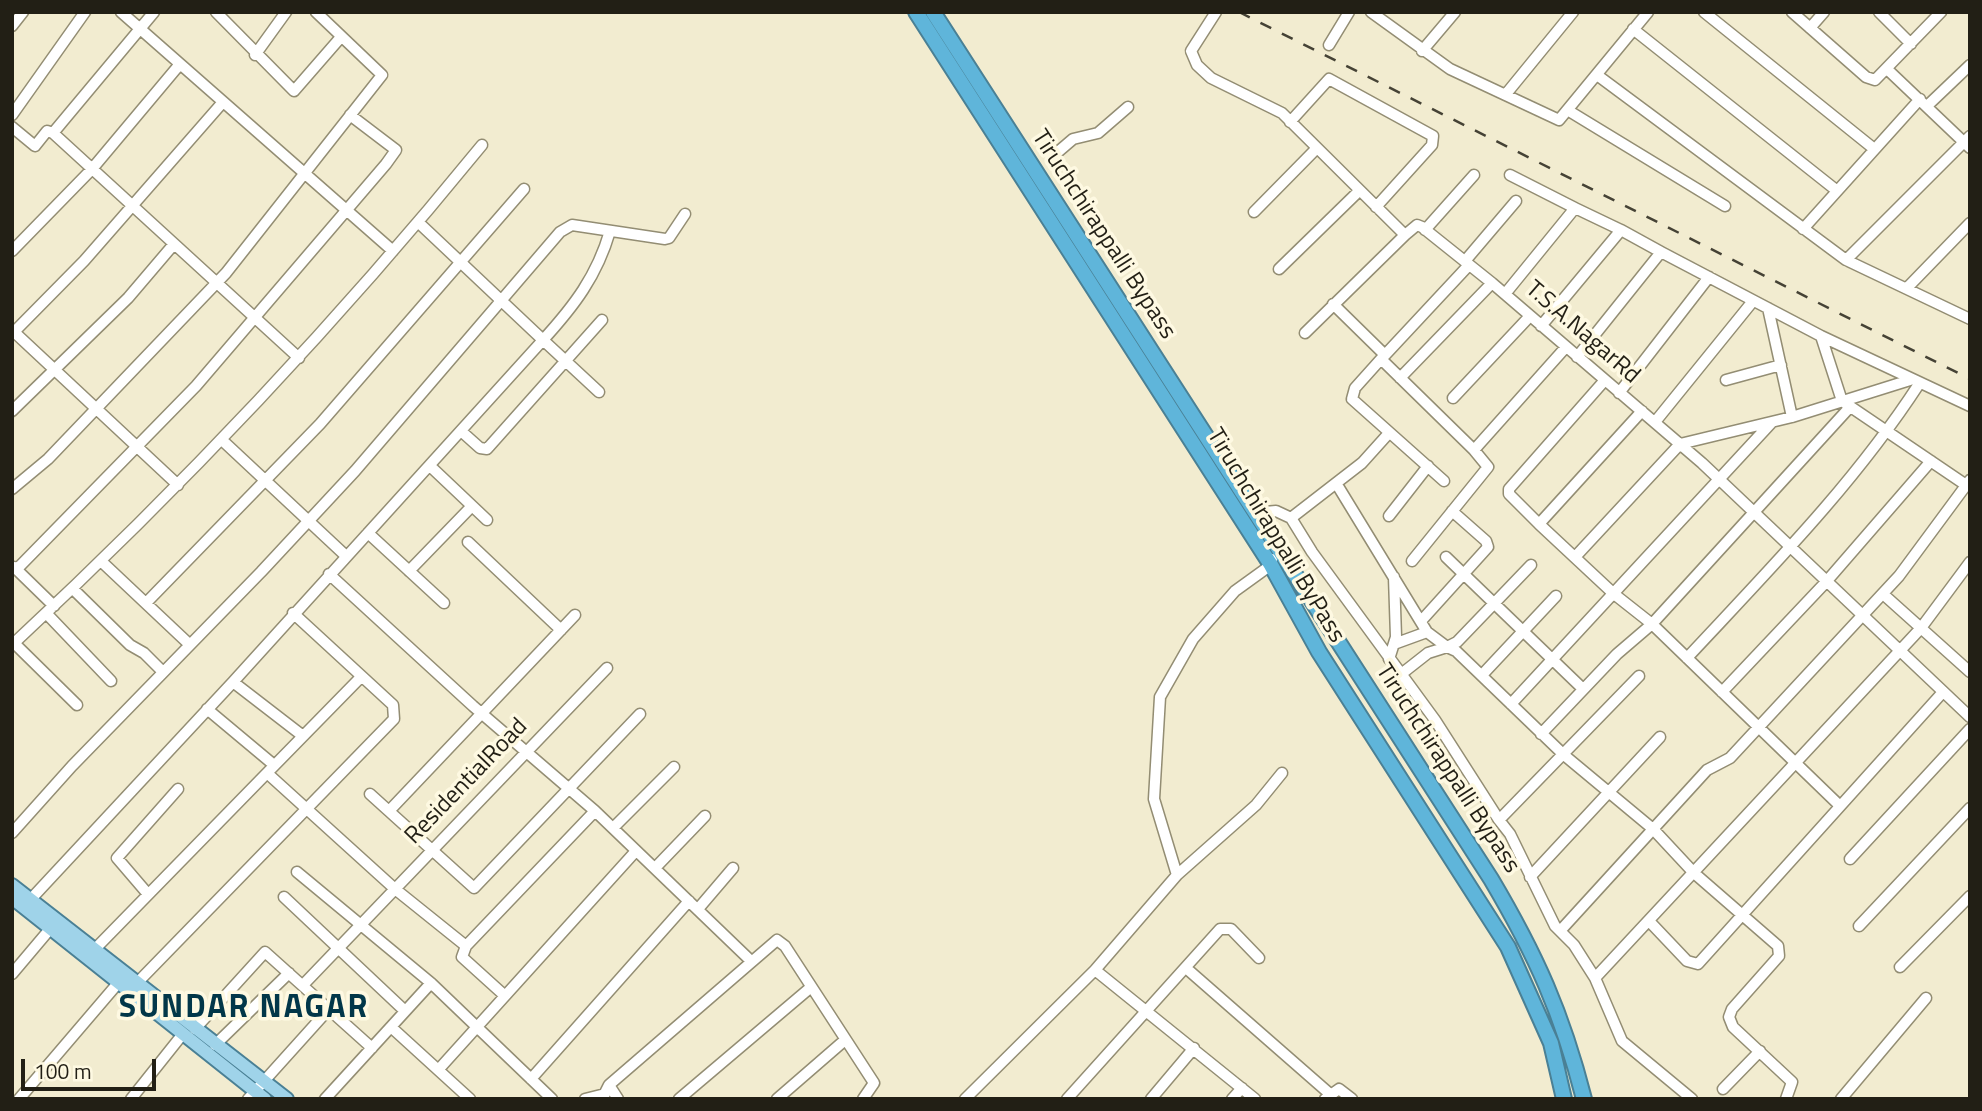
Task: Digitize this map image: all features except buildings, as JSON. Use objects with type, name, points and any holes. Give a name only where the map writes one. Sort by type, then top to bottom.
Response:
[{"type":"highway","name":"Tiruchchirappalli ByPass","points":[[916,12],[1271,565],[1319,652],[1508,947],[1551,1043],[1564,1099]]},
{"type":"highway","name":"Tiruchchirappalli Bypass","points":[[933,12],[1522,932],[1568,1034],[1584,1099]]},
{"type":"highway","points":[[1287,564],[1283,577],[1316,638],[1319,652]]},
{"type":"main road","points":[[12,885],[31,899],[50,929],[188,1032],[215,1045],[257,1092]]},
{"type":"main road","points":[[12,898],[95,949],[137,983],[257,1092],[287,1099]]},
{"type":"street","points":[[12,26],[23,12]]},
{"type":"street","points":[[12,115],[85,12]]},
{"type":"street","points":[[121,12],[393,251]]},
{"type":"street","points":[[53,133],[154,12]]},
{"type":"street","points":[[216,12],[255,55],[294,91],[341,37]]},
{"type":"street","points":[[255,55],[286,12]]},
{"type":"street","points":[[12,489],[48,459],[216,282],[382,75],[316,12]]},
{"type":"street","points":[[1216,12],[1191,51],[1191,58],[1212,78],[1282,113],[1405,235]]},
{"type":"street","points":[[1329,45],[1349,12]]},
{"type":"street","points":[[1371,12],[1450,69],[1555,120],[1559,120],[1569,111],[1648,12]]},
{"type":"street","points":[[1422,51],[1454,12]]},
{"type":"street","points":[[1506,94],[1573,12]]},
{"type":"street","points":[[1704,12],[1873,148]]},
{"type":"street","points":[[1792,12],[1870,79],[1875,80],[1888,70],[1941,12]]},
{"type":"street","points":[[1810,28],[1824,12]]},
{"type":"street","points":[[1879,12],[1911,44]]},
{"type":"street","points":[[1633,29],[1836,190]]},
{"type":"street","points":[[12,251],[92,169],[180,64]]},
{"type":"street","points":[[1803,229],[1873,148],[1970,65]]},
{"type":"street","points":[[1846,260],[1968,142],[1888,70]]},
{"type":"street","points":[[1597,75],[1846,260],[1970,319]]},
{"type":"street","points":[[1290,122],[1329,79],[1433,136],[1432,145],[1376,207]]},
{"type":"street","points":[[178,485],[13,332],[84,261],[223,102]]},
{"type":"street","points":[[1059,151],[1073,139],[1098,133],[1128,107]]},
{"type":"street","points":[[1569,111],[1725,206]]},
{"type":"street","points":[[54,606],[15,567],[196,386],[396,150],[350,115]]},
{"type":"street","points":[[12,127],[35,146],[47,131],[53,133],[299,358]]},
{"type":"street","points":[[77,705],[13,643],[102,562],[223,441],[419,223],[482,145]]},
{"type":"street","points":[[1254,212],[1317,148]]},
{"type":"street","points":[[1305,333],[1405,235],[1417,225],[1425,230],[1474,175]]},
{"type":"street","points":[[1510,175],[1621,230],[1821,336],[1970,406]]},
{"type":"street","points":[[146,603],[320,424],[524,188]]},
{"type":"street","points":[[1279,269],[1359,191]]},
{"type":"street","points":[[1444,481],[1352,399],[1355,388],[1467,263],[1516,201]]},
{"type":"street","points":[[1505,294],[1575,208]]},
{"type":"street","points":[[12,833],[162,671],[309,521],[565,228],[572,225],[665,239],[669,238],[685,214]]},
{"type":"street","points":[[419,223],[599,392]]},
{"type":"street","points":[[1392,223],[1392,247]]},
{"type":"street","points":[[1907,288],[1970,223]]},
{"type":"street","name":"T.S.A.NagarRd","points":[[1425,230],[1492,283],[1680,444],[1970,717]]},
{"type":"street","points":[[1541,326],[1621,230]]},
{"type":"street","points":[[31,899],[233,682],[543,340],[585,290],[599,263],[610,231]]},
{"type":"street","points":[[12,411],[128,298],[174,244]]},
{"type":"street","points":[[1577,357],[1661,252]]},
{"type":"street","points":[[1619,393],[1709,277]]},
{"type":"street","points":[[1400,378],[1492,283]]},
{"type":"street","points":[[1655,422],[1754,301]]},
{"type":"street","points":[[1333,304],[1400,378],[1488,467],[1412,561]]},
{"type":"street","points":[[1768,308],[1792,417]]},
{"type":"street","points":[[1453,398],[1530,316]]},
{"type":"street","points":[[461,431],[480,448],[487,449],[602,320]]},
{"type":"street","points":[[1560,932],[1707,770],[1730,758],[1883,594],[1913,558],[1968,482],[1887,433],[1846,404],[1821,336]]},
{"type":"street","points":[[1474,450],[1566,347]]},
{"type":"street","points":[[1726,380],[1781,365]]},
{"type":"street","points":[[1605,380],[1509,489],[1509,494],[1614,594],[1652,624],[1839,805]]},
{"type":"street","points":[[1575,556],[1680,444],[1846,404],[1914,382]]},
{"type":"street","points":[[1687,658],[1790,548],[1887,433],[1914,382]]},
{"type":"street","points":[[1541,734],[1583,689],[1652,624],[1755,513],[1846,404]]},
{"type":"street","points":[[1539,524],[1642,411]]},
{"type":"street","points":[[1511,704],[1773,422]]},
{"type":"street","points":[[1291,518],[1362,463],[1389,433]]},
{"type":"street","points":[[223,441],[346,556]]},
{"type":"street","points":[[1722,692],[1826,582],[1931,461]]},
{"type":"street","points":[[430,466],[487,520]]},
{"type":"street","points":[[1389,516],[1428,466]]},
{"type":"street","name":"Tiruchchirappalli Bypass","points":[[1234,482],[1236,496],[1273,553],[1271,565]]},
{"type":"street","points":[[1336,483],[1427,632],[1482,675],[1564,755],[1653,829],[1694,873],[1780,951],[1729,1017],[1733,1027],[1792,1082],[1786,1099]]},
{"type":"street","points":[[409,571],[472,506]]},
{"type":"street","points":[[1254,513],[1276,511],[1291,518],[1435,720],[1499,820],[1560,932],[1574,944],[1595,978],[1622,1041],[1692,1099]]},
{"type":"street","points":[[1422,620],[1488,547],[1486,541],[1452,511]]},
{"type":"street","points":[[368,533],[444,603]]},
{"type":"street","points":[[468,542],[561,630]]},
{"type":"street","points":[[1446,557],[1583,689]]},
{"type":"street","points":[[102,562],[189,644]]},
{"type":"street","points":[[1595,978],[1921,628],[1970,562]]},
{"type":"street","points":[[1177,875],[1154,799],[1160,697],[1193,639],[1235,591],[1271,565]]},
{"type":"street","points":[[1401,675],[1427,653],[1457,642],[1531,565]]},
{"type":"street","points":[[329,574],[595,811],[751,961]]},
{"type":"street","points":[[1389,659],[1394,643],[1394,575]]},
{"type":"street","points":[[73,589],[130,645],[144,653],[162,671]]},
{"type":"street","points":[[1883,594],[1970,672]]},
{"type":"street","points":[[1482,675],[1556,596]]},
{"type":"street","points":[[46,613],[111,681]]},
{"type":"street","points":[[137,983],[394,719],[393,705],[293,613]]},
{"type":"street","name":"ResidentialRoad","points":[[389,811],[575,615]]},
{"type":"street","points":[[1394,643],[1427,632]]},
{"type":"street","name":"ResidentialRoad","points":[[303,985],[607,667]]},
{"type":"street","points":[[1499,820],[1639,676]]},
{"type":"street","points":[[95,949],[361,677]]},
{"type":"street","points":[[233,682],[303,736]]},
{"type":"street","points":[[1649,921],[1692,965],[1698,964],[1740,914],[1943,692]]},
{"type":"street","points":[[206,709],[270,769],[307,810],[394,889],[466,946]]},
{"type":"street","points":[[370,794],[474,888],[640,714]]},
{"type":"street","points":[[1850,859],[1970,729]]},
{"type":"street","points":[[1531,877],[1660,737]]},
{"type":"street","points":[[613,828],[674,766]]},
{"type":"street","points":[[965,1099],[1096,970],[1177,875],[1255,806],[1282,773]]},
{"type":"street","points":[[147,893],[117,858],[178,789]]},
{"type":"street","points":[[1859,926],[1970,808]]},
{"type":"street","points":[[504,995],[462,957],[466,946],[595,811]]},
{"type":"street","points":[[655,868],[705,816]]},
{"type":"street","points":[[439,1069],[635,852]]},
{"type":"street","points":[[531,1079],[694,905],[733,868]]},
{"type":"street","points":[[298,872],[359,926],[431,983],[552,1099]]},
{"type":"street","points":[[1900,967],[1970,896]]},
{"type":"street","points":[[284,897],[405,1011]]},
{"type":"street","points":[[1067,1099],[1149,1012],[1220,929],[1226,928],[1259,958]]},
{"type":"street","points":[[12,974],[50,929]]},
{"type":"street","points":[[585,1099],[605,1093],[777,940],[782,942],[874,1083],[863,1099]]},
{"type":"street","points":[[131,1099],[188,1032],[265,952],[372,1048]]},
{"type":"street","points":[[1186,968],[1328,1097],[1339,1089],[1352,1099]]},
{"type":"street","points":[[1096,970],[1255,1099]]},
{"type":"street","points":[[215,1045],[289,973]]},
{"type":"street","points":[[12,1088],[22,1098],[119,982]]},
{"type":"street","points":[[325,1099],[431,983]]},
{"type":"street","points":[[679,1099],[810,988]]},
{"type":"street","points":[[1841,1099],[1926,998]]},
{"type":"street","points":[[257,1092],[329,1009]]},
{"type":"street","points":[[391,1027],[470,1099]]},
{"type":"street","points":[[777,1099],[845,1040]]},
{"type":"street","points":[[1151,1099],[1194,1048]]},
{"type":"street","points":[[1723,1089],[1760,1052]]},
{"type":"street","points":[[1231,1099],[1242,1088]]},
{"type":"street","points":[[605,1093],[618,1099]]},
{"type":"railway","points":[[1239,12],[1970,379]]},
{"type":"district","name":"SUNDAR NAGAR","points":[[244,1009]]}]
